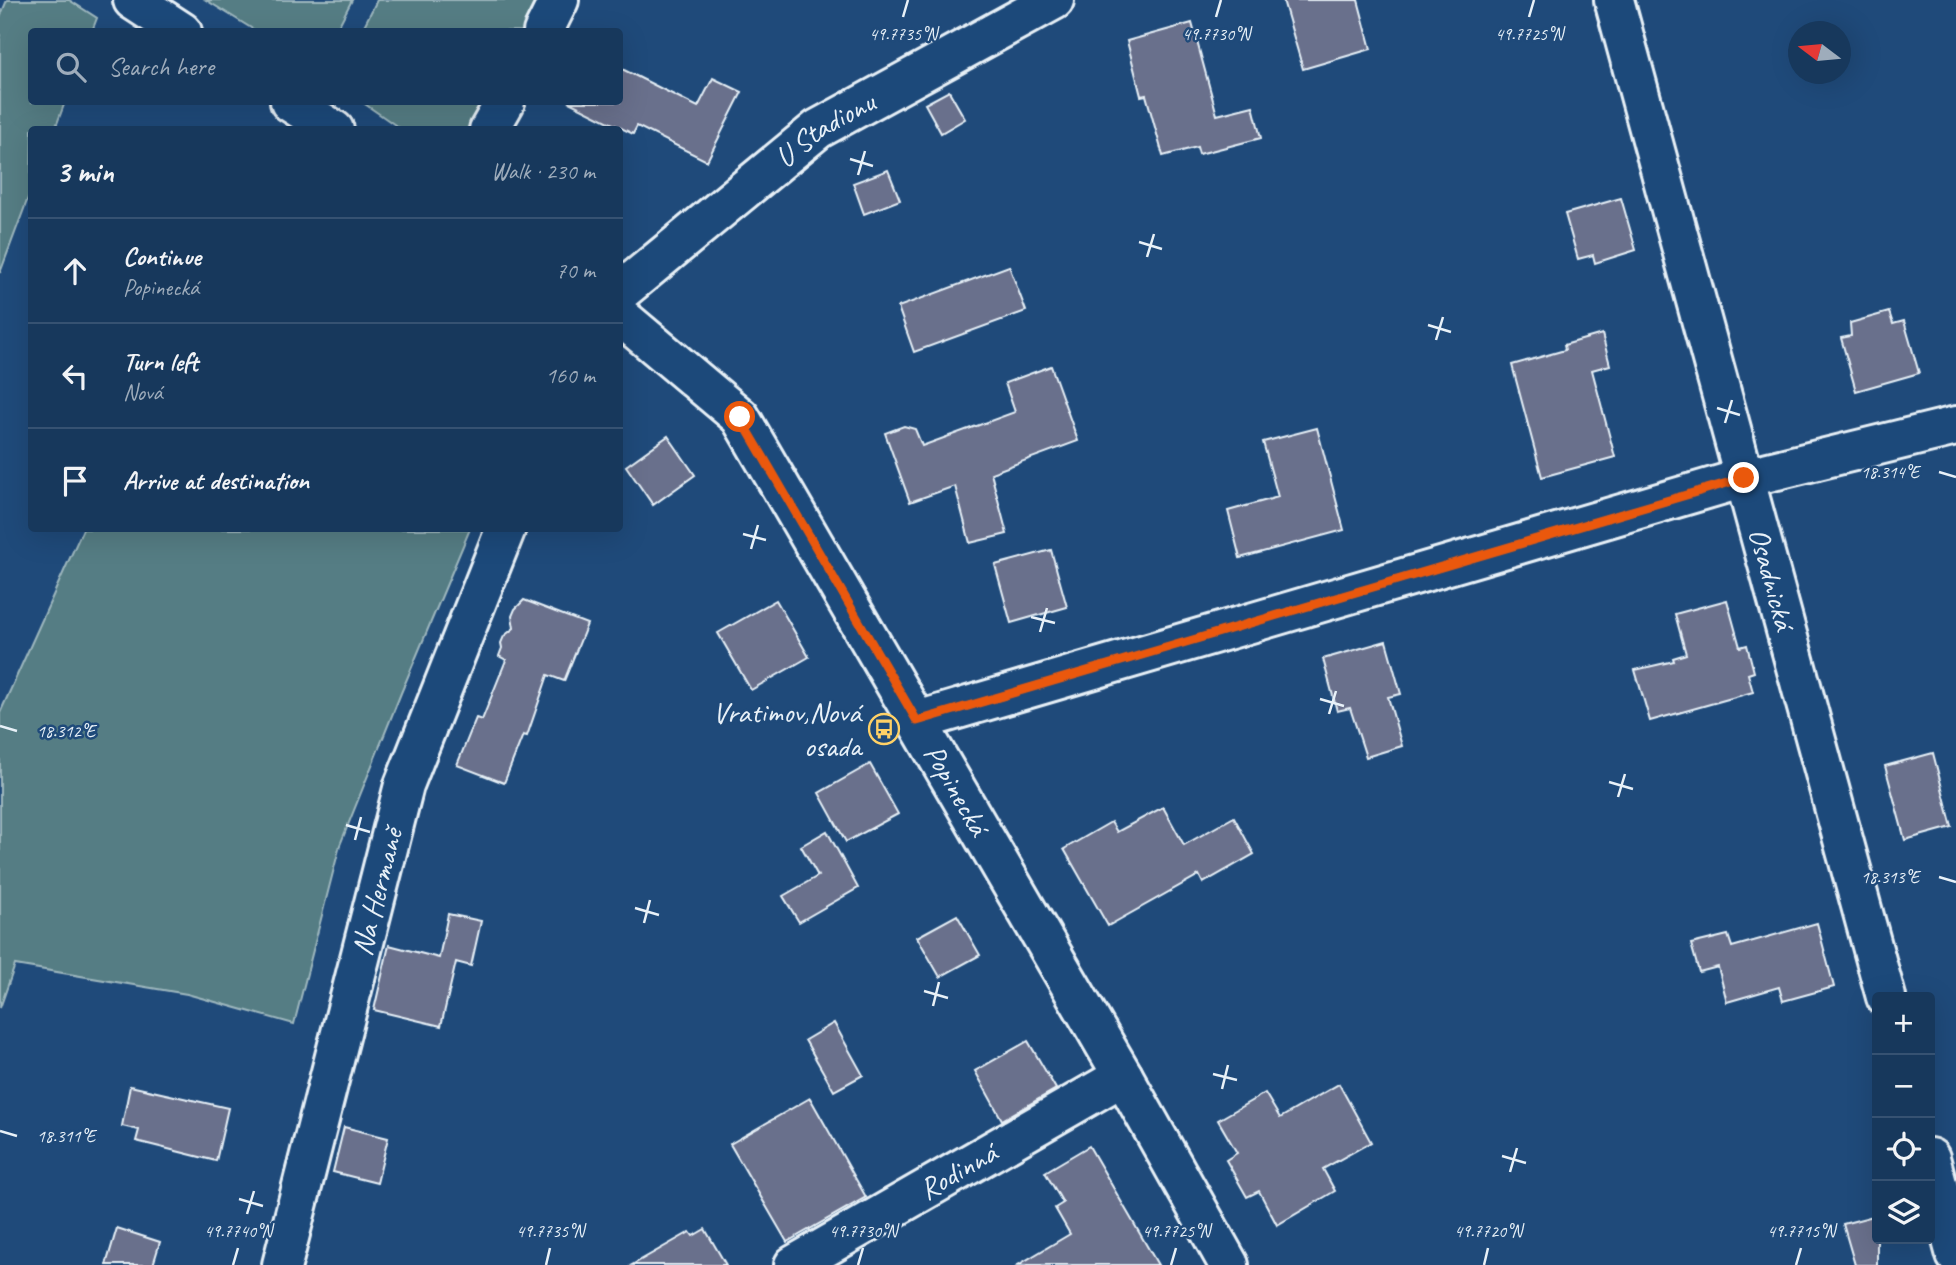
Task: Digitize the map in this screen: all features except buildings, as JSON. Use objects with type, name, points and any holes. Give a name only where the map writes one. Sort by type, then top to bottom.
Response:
[{"type":"street","points":[[133,0],[176,28]]},
{"type":"street","points":[[545,28],[559,0]]},
{"type":"street","name":"U Stadionu","points":[[623,290],[818,129],[1054,0]]},
{"type":"street","name":"Osadnická","points":[[1614,0],[1885,992]]},
{"type":"street","points":[[295,105],[328,126]]},
{"type":"street","points":[[491,126],[503,105]]},
{"type":"street","name":"Popinecká","points":[[623,319],[740,417],[1123,1076],[1229,1265]]},
{"type":"street","points":[[917,721],[1744,478],[1956,426]]},
{"type":"street","name":"Na Hermaně","points":[[282,1265],[404,785],[504,532]]},
{"type":"street","name":"Rodinná","points":[[794,1265],[1123,1076]]},
{"type":"street","points":[[1935,1177],[1956,1255]]},
{"type":"green space","points":[[7,0],[69,0],[97,18],[93,28],[28,28],[28,105],[64,105],[56,126],[28,126],[28,198],[0,273],[0,17]]},
{"type":"green space","points":[[206,0],[352,0],[338,28],[251,28]]},
{"type":"green space","points":[[377,0],[540,0],[525,28],[363,28]]},
{"type":"green space","points":[[366,105],[481,105],[469,126],[397,126]]},
{"type":"green space","points":[[82,532],[469,532],[340,845],[294,1024],[187,994],[15,965],[0,1008],[0,713]]},
{"type":"place","name":"Vratimov,Nová osada","points":[[884,729]]},
{"type":"route","points":[[740,417],[917,721],[1744,478]]}]
